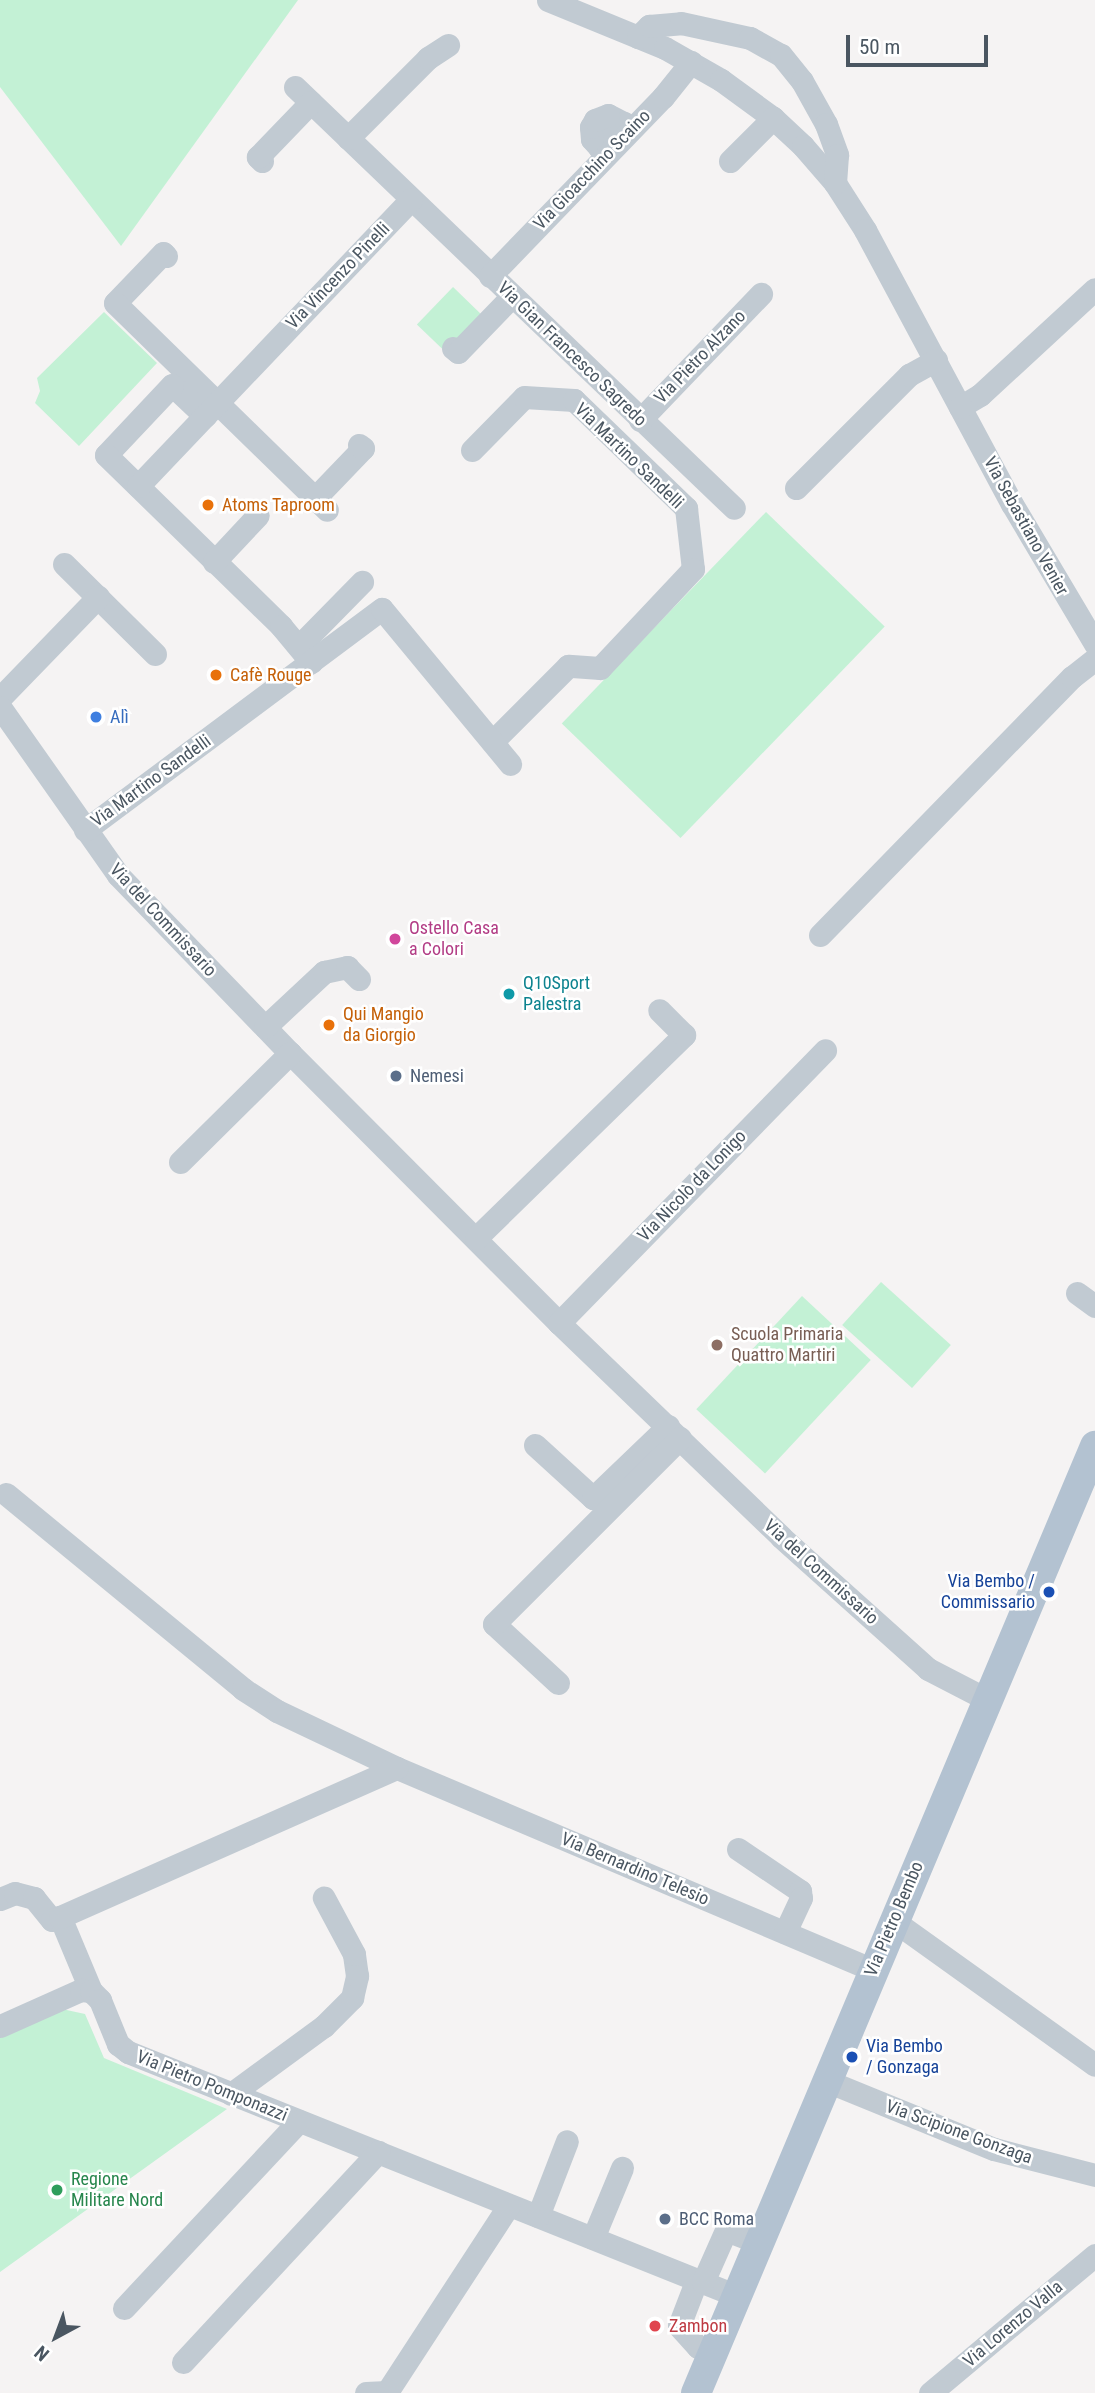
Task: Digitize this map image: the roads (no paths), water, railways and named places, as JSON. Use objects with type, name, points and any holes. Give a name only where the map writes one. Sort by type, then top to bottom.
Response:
[{"type":"main road","name":"Via Pietro Bembo","points":[[696,2393],[1095,1446]]},
{"type":"street","name":"Via Sebastiano Venier","points":[[548,0],[691,62],[773,118],[803,146],[835,183],[865,230],[1024,526],[1095,644]]},
{"type":"street","points":[[638,37],[649,26],[681,23],[750,38],[781,55],[802,81],[827,124],[837,155],[835,183]]},
{"type":"street","points":[[348,138],[428,58],[447,45]]},
{"type":"street","name":"Via Gioacchino Scaino","points":[[490,276],[663,97],[691,62]]},
{"type":"street","points":[[262,161],[258,157],[303,95],[411,199]]},
{"type":"street","points":[[730,161],[773,118]]},
{"type":"street","name":"Via Gian Francesco Sagredo","points":[[411,199],[734,508]]},
{"type":"street","name":"Via Vincenzo Pinelli","points":[[138,486],[411,199]]},
{"type":"street","points":[[166,256],[163,253],[115,303],[211,409],[321,504],[363,448],[359,445]]},
{"type":"street","points":[[960,407],[980,395],[1095,289]]},
{"type":"street","name":"Via Pietro Alzano","points":[[640,420],[709,336],[761,294]]},
{"type":"street","points":[[453,348],[458,352],[512,296]]},
{"type":"street","points":[[796,488],[909,375],[936,360]]},
{"type":"street","points":[[211,409],[172,385],[106,455],[305,654],[362,582]]},
{"type":"street","name":"Via Martino Sandelli","points":[[472,450],[524,397],[574,400],[686,509],[693,569],[600,668],[568,666],[492,742]]},
{"type":"street","points":[[686,509],[708,485]]},
{"type":"street","points":[[215,562],[258,515]]},
{"type":"street","points":[[64,564],[155,654]]},
{"type":"street","points":[[0,698],[98,597]]},
{"type":"street","name":"Via Martino Sandelli","points":[[85,830],[305,654],[382,609],[510,764]]},
{"type":"street","points":[[820,935],[1072,677],[1095,659]]},
{"type":"street","name":"Via del Commissario","points":[[0,707],[118,875],[290,1053],[559,1323],[781,1537],[928,1669],[989,1700]]},
{"type":"street","points":[[265,1027],[324,972],[347,967],[359,979]]},
{"type":"street","points":[[476,1238],[684,1035],[659,1010]]},
{"type":"street","name":"Via Nicolò da Lonigo","points":[[559,1323],[825,1050]]},
{"type":"street","points":[[180,1162],[290,1053]]},
{"type":"street","points":[[535,1445],[593,1498],[674,1432]]},
{"type":"street","points":[[558,1683],[494,1624],[674,1432]]},
{"type":"street","name":"Via Bernardino Telesio","points":[[6,1493],[243,1689],[277,1711],[390,1771],[873,1970]]},
{"type":"street","points":[[0,1899],[15,1893],[34,1898],[52,1920],[390,1771]]},
{"type":"street","points":[[738,1849],[800,1891],[802,1898],[785,1933]]},
{"type":"street","points":[[231,2094],[324,2026],[352,1998],[357,1976],[354,1954],[324,1898]]},
{"type":"street","name":"Via Pietro Pomponazzi","points":[[60,1917],[90,1991],[100,2000],[118,2044],[128,2052],[737,2295]]},
{"type":"street","points":[[894,1921],[1095,2065]]},
{"type":"street","points":[[0,2026],[81,1990],[90,1991]]},
{"type":"street","name":"Via Scipione Gonzaga","points":[[827,2081],[993,2149],[1095,2175]]},
{"type":"street","points":[[124,2308],[299,2121]]},
{"type":"street","points":[[538,2216],[567,2141]]},
{"type":"street","points":[[183,2362],[377,2152]]},
{"type":"street","points":[[593,2238],[622,2168]]},
{"type":"street","points":[[366,2393],[387,2392],[509,2205]]},
{"type":"street","points":[[713,2354],[698,2347],[679,2326],[726,2230],[760,2243]]},
{"type":"street","name":"Via Lorenzo Valla","points":[[930,2393],[1095,2255]]},
{"type":"place","name":"Atoms Taproom","points":[[208,505]]},
{"type":"place","name":"Cafè Rouge","points":[[216,675]]},
{"type":"place","name":"Alì","points":[[96,717]]},
{"type":"place","name":"Ostello Casa a Colori","points":[[395,939]]},
{"type":"place","name":"Q10Sport Palestra","points":[[509,994]]},
{"type":"place","name":"Qui Mangio da Giorgio","points":[[329,1025]]},
{"type":"place","name":"Nemesi","points":[[396,1076]]},
{"type":"place","name":"Scuola Primaria Quattro Martiri","points":[[717,1345]]},
{"type":"place","name":"Via Bembo / Commissario","points":[[1049,1592]]},
{"type":"place","name":"Via Bembo / Gonzaga","points":[[852,2057]]},
{"type":"place","name":"Regione Militare Nord","points":[[57,2190]]},
{"type":"place","name":"BCC Roma","points":[[665,2219]]},
{"type":"place","name":"Zambon","points":[[655,2326]]}]
